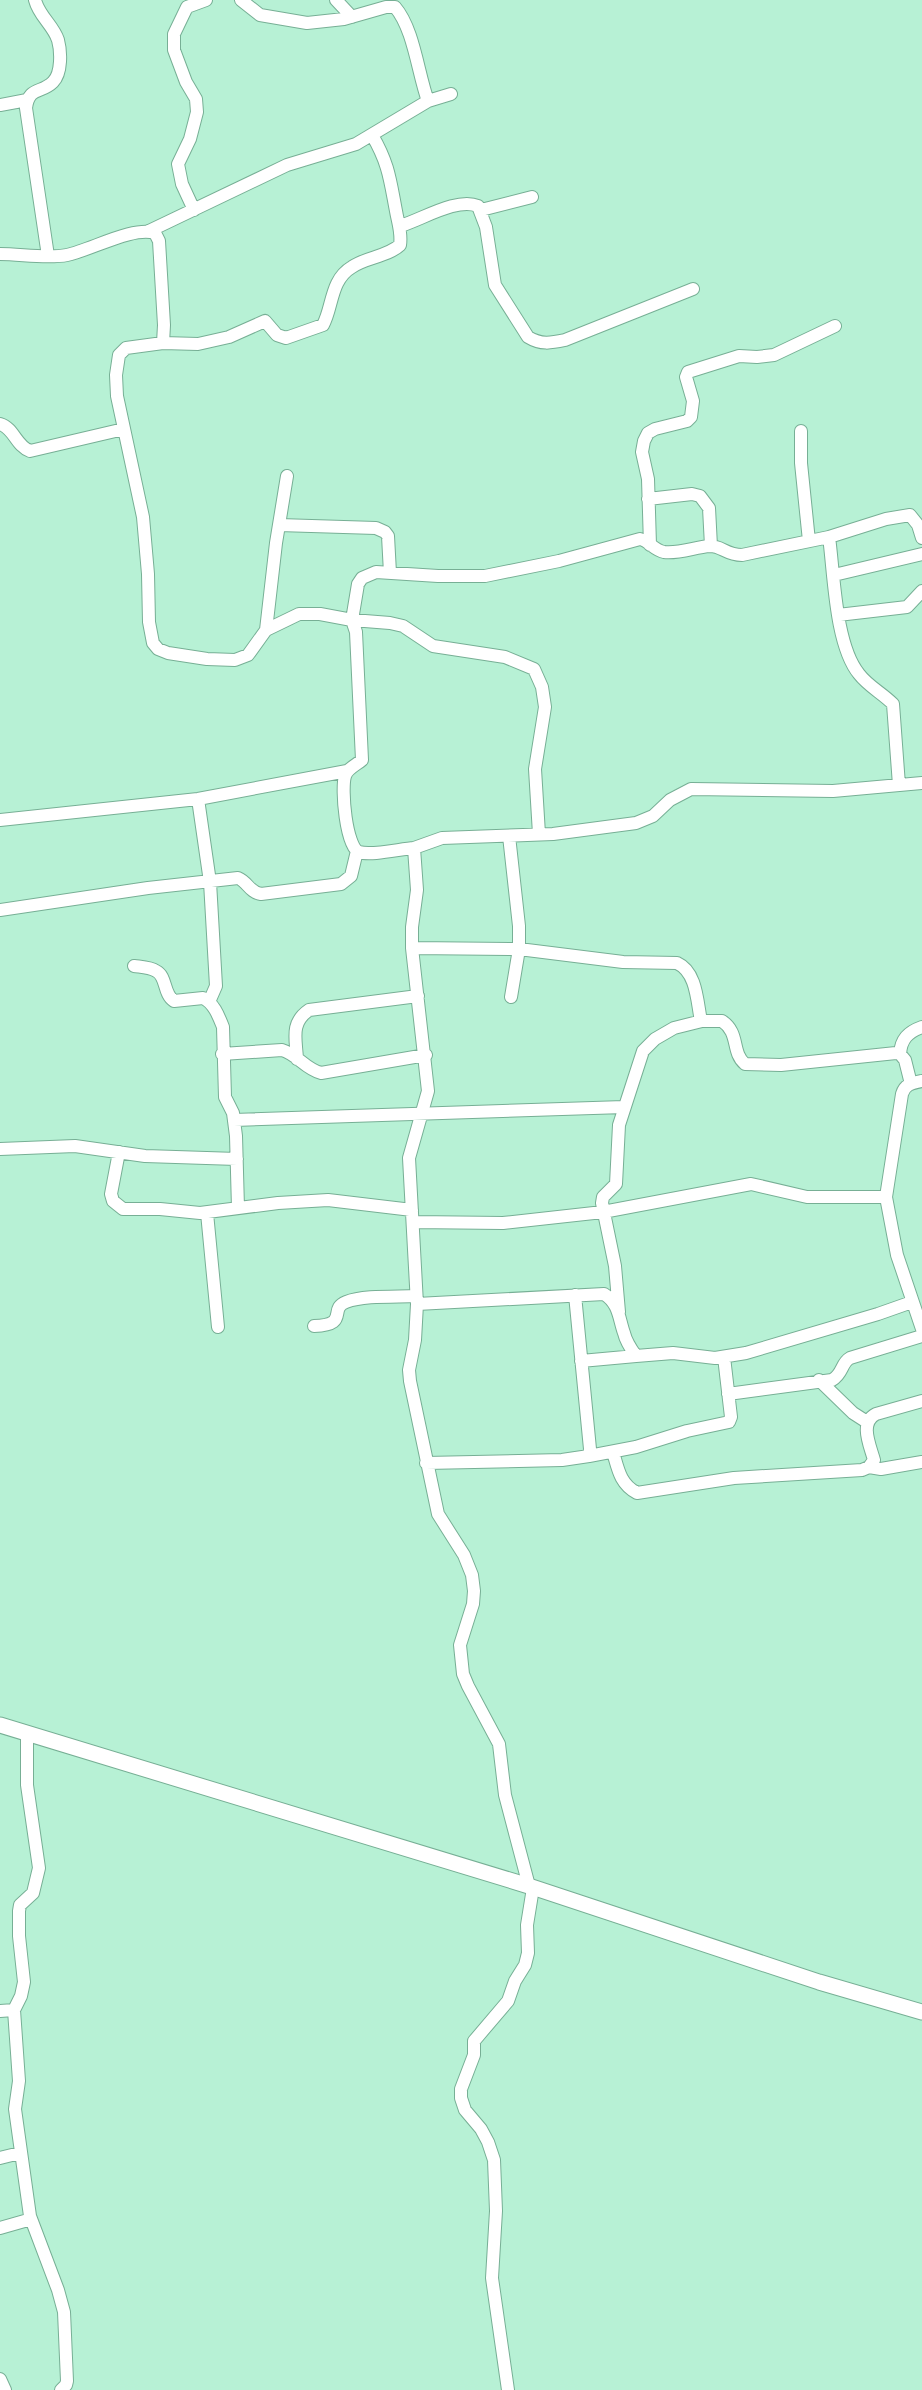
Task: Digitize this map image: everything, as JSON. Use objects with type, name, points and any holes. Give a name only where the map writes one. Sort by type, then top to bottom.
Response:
[{"type":"main road","points":[[0,1725],[531,1887],[819,1982],[922,2012]]},
{"type":"street","points":[[35,0],[44,20],[53,29],[58,40],[60,57],[58,72],[54,82],[34,91],[27,100],[26,108],[48,256]]},
{"type":"street","points":[[194,210],[182,184],[178,164],[192,133],[197,112],[196,99],[178,64],[174,50],[174,34],[187,7],[206,0]]},
{"type":"street","points":[[241,0],[253,12],[272,18],[307,23],[352,17],[386,7],[395,7],[400,13],[410,39],[428,101]]},
{"type":"street","points":[[336,0],[352,17]]},
{"type":"street","points":[[0,254],[48,256],[67,254],[137,233],[149,231],[287,164],[333,152],[372,135],[428,101],[451,94]]},
{"type":"street","points":[[0,105],[27,100]]},
{"type":"street","points":[[372,135],[383,155],[391,176],[401,240],[396,248],[348,270],[331,297],[327,318],[320,328],[286,338],[277,336],[265,321],[228,337],[198,344],[163,343],[126,348],[119,355],[116,375],[124,428],[143,517],[148,574],[149,622],[153,642],[158,649],[168,653],[207,659],[235,660],[248,655],[266,630],[299,614],[320,614],[352,620],[390,623],[403,626],[433,646],[505,657],[532,666],[539,676],[545,707],[535,769],[539,834]]},
{"type":"street","points":[[481,210],[532,197]]},
{"type":"street","points":[[400,226],[463,203],[473,204],[481,210],[486,226],[495,285],[528,337],[537,342],[548,344],[565,340],[693,289]]},
{"type":"street","points":[[149,231],[155,233],[159,241],[164,325],[163,343]]},
{"type":"street","points":[[650,545],[648,479],[642,452],[644,441],[648,433],[655,429],[687,421],[691,417],[693,401],[686,377],[688,372],[739,356],[756,357],[774,354],[835,326]]},
{"type":"street","points":[[0,424],[11,432],[24,449],[30,451],[124,428]]},
{"type":"street","points":[[801,431],[802,463],[809,541]]},
{"type":"street","points":[[266,630],[279,525],[287,476]]},
{"type":"street","points":[[648,499],[692,494],[700,496],[709,508],[711,546]]},
{"type":"street","points":[[0,820],[198,800],[347,771],[362,760],[356,632],[352,620],[358,584],[362,578],[376,572],[438,576],[485,576],[559,561],[640,539],[665,552],[711,546],[719,548],[727,554],[742,555],[829,537],[886,519],[910,516],[918,525],[922,538]]},
{"type":"street","points":[[279,525],[376,528],[385,532],[388,536],[390,573]]},
{"type":"street","points":[[829,537],[838,615],[846,647],[858,673],[893,704],[898,785]]},
{"type":"street","points":[[834,575],[922,554]]},
{"type":"street","points":[[838,615],[907,607],[922,591]]},
{"type":"street","points":[[347,771],[344,778],[344,808],[350,844],[357,851],[365,854],[414,848],[442,838],[539,834],[636,823],[653,816],[670,800],[691,789],[717,788],[793,792],[922,783]]},
{"type":"street","points":[[198,800],[210,882],[216,986],[209,1002]]},
{"type":"street","points":[[509,836],[519,926],[519,949],[511,996]]},
{"type":"street","points":[[414,848],[418,890],[412,927],[412,948],[426,1055],[428,1091],[409,1158],[417,1300],[415,1340],[409,1370],[426,1462],[438,1514],[464,1555],[472,1575],[474,1591],[473,1604],[460,1645],[463,1674],[499,1744],[505,1795],[531,1887],[527,1925],[528,1953],[525,1965],[515,1982],[508,2001],[474,2041],[474,2055],[461,2089],[461,2098],[465,2110],[481,2129],[488,2142],[494,2160],[496,2211],[492,2278],[508,2390]]},
{"type":"street","points":[[0,910],[238,878],[243,880],[254,893],[260,894],[341,884],[351,876],[357,851]]},
{"type":"street","points":[[412,948],[519,949],[623,962],[677,963],[683,966],[689,973],[694,986],[701,1021]]},
{"type":"street","points":[[134,966],[156,971],[161,975],[167,993],[174,1001],[203,998],[209,1002],[223,1027],[222,1054],[225,1097],[234,1120],[237,1159],[238,1208]]},
{"type":"street","points":[[297,1059],[296,1024],[300,1016],[309,1010],[418,996]]},
{"type":"street","points":[[636,1356],[624,1334],[619,1312],[615,1266],[603,1212],[603,1197],[616,1184],[619,1125],[643,1051],[655,1039],[674,1028],[701,1021],[722,1021],[729,1025],[733,1030],[741,1058],[749,1064],[781,1065],[900,1054]]},
{"type":"street","points":[[922,1027],[907,1034],[902,1041],[900,1054],[905,1060],[916,1082],[904,1088],[902,1094],[886,1196],[897,1255],[922,1329]]},
{"type":"street","points":[[222,1054],[282,1050],[297,1059],[306,1067],[321,1073],[426,1055]]},
{"type":"street","points":[[234,1120],[624,1107]]},
{"type":"street","points":[[0,1149],[75,1146],[145,1156],[237,1159]]},
{"type":"street","points":[[119,1152],[112,1194],[117,1205],[123,1208],[207,1212],[278,1203],[328,1200],[412,1216],[502,1223],[603,1212],[751,1184],[764,1185],[807,1197],[886,1196]]},
{"type":"street","points":[[207,1212],[218,1327]]},
{"type":"street","points":[[314,1326],[331,1325],[336,1321],[339,1308],[344,1302],[355,1299],[417,1300],[604,1294],[610,1297],[619,1312]]},
{"type":"street","points":[[575,1295],[590,1449],[589,1456]]},
{"type":"street","points":[[581,1361],[673,1353],[724,1357],[746,1353],[878,1314],[912,1302]]},
{"type":"street","points":[[728,1394],[819,1380],[832,1380],[836,1378],[850,1358],[922,1336]]},
{"type":"street","points":[[426,1462],[562,1460],[636,1447],[687,1431],[725,1424],[729,1422],[731,1417],[724,1357]]},
{"type":"street","points":[[819,1380],[853,1413],[867,1422]]},
{"type":"street","points":[[613,1452],[623,1481],[628,1488],[637,1493],[734,1478],[862,1470],[869,1467],[874,1460],[867,1432],[867,1422],[876,1414],[922,1400]]},
{"type":"street","points":[[869,1467],[881,1469],[922,1462]]},
{"type":"street","points":[[27,1733],[27,1785],[39,1868],[33,1893],[20,1905],[19,1911],[24,1988],[14,2010],[19,2081],[15,2109],[30,2216],[58,2290],[64,2312],[64,2388]]},
{"type":"street","points":[[0,2011],[14,2010]]},
{"type":"street","points":[[0,2158],[20,2153]]},
{"type":"street","points":[[0,2228],[28,2220],[30,2216]]},
{"type":"street","points":[[0,2379],[5,2390]]}]
